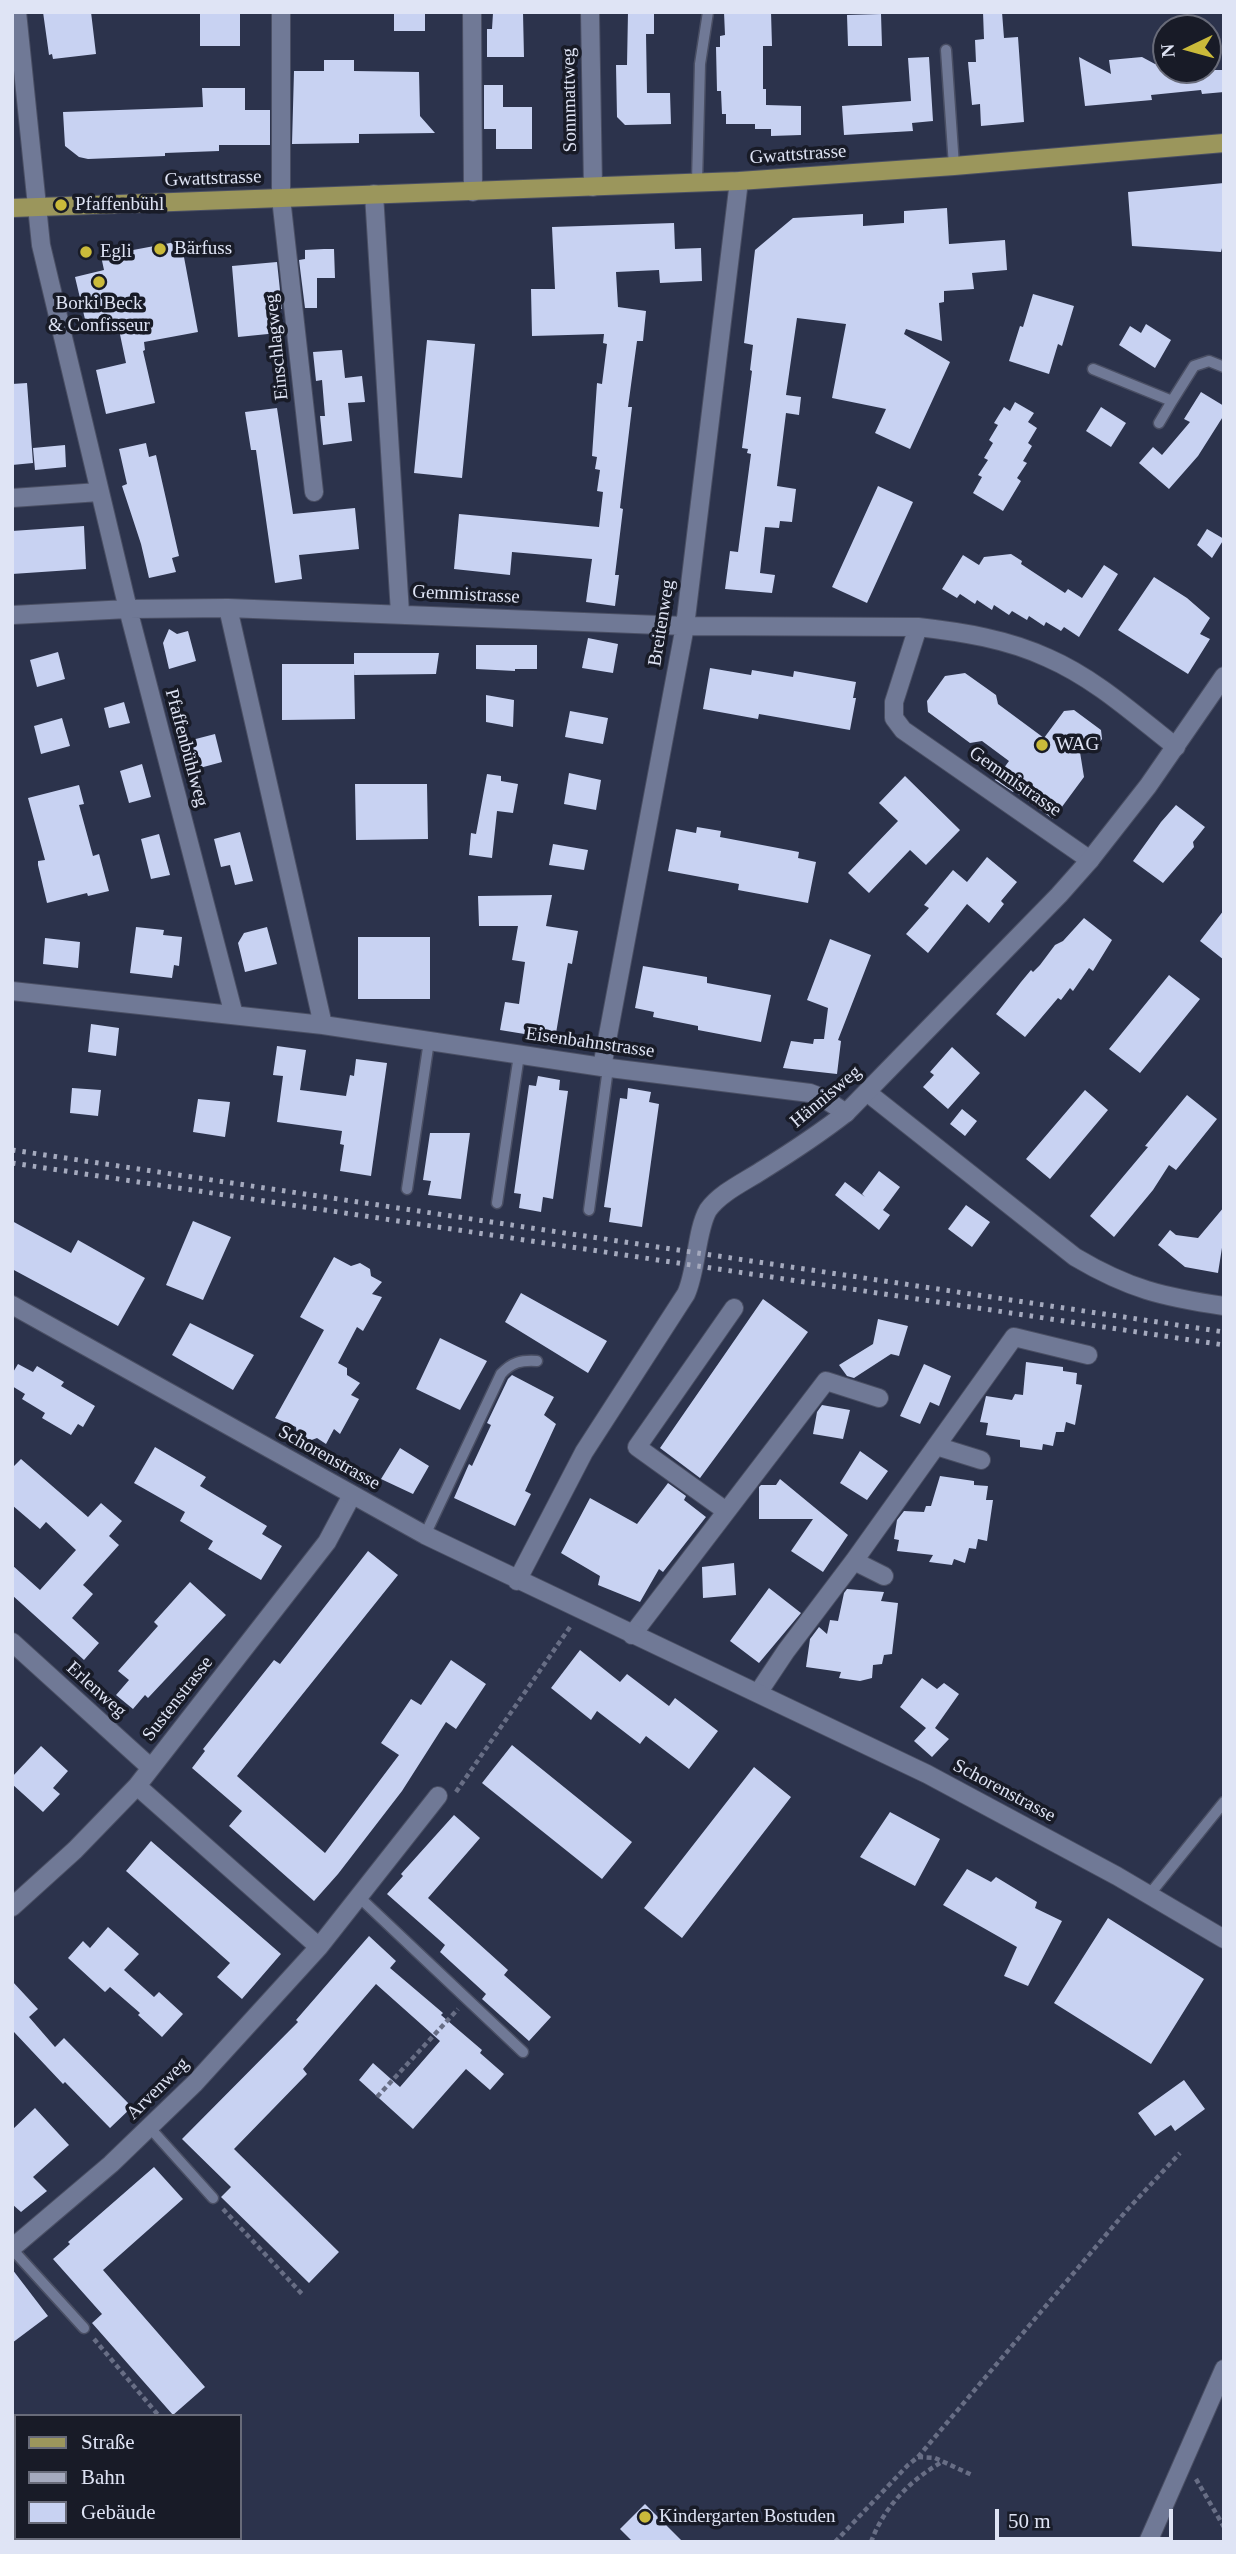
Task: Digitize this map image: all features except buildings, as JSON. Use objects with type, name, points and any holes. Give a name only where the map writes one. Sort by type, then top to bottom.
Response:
[{"type":"main road","name":"Gwattstrasse","points":[[12,208],[739,181],[1224,143]]},
{"type":"street","name":"Pfaffenbühlweg","points":[[18,12],[41,245],[128,609],[234,1015]]},
{"type":"street","name":"Einschlagweg","points":[[281,12],[281,198],[314,492]]},
{"type":"street","points":[[472,12],[473,192]]},
{"type":"street","name":"Sonnmattweg","points":[[590,12],[593,187]]},
{"type":"street","name":"Breitenweg","points":[[605,1068],[685,626],[739,181]]},
{"type":"street","points":[[374,194],[400,613]]},
{"type":"street","points":[[12,498],[99,492]]},
{"type":"street","points":[[228,608],[323,1025]]},
{"type":"street","name":"Gemmistrasse","points":[[12,615],[128,609],[228,608],[685,626],[918,627],[981,635],[1048,657],[1107,693],[1176,747]]},
{"type":"street","name":"Gemmistrasse","points":[[918,627],[894,702],[894,718],[903,730],[1090,860]]},
{"type":"street","name":"Hännisweg","points":[[517,1581],[584,1452],[686,1294],[693,1278],[702,1227],[709,1210],[721,1197],[820,1134],[868,1093],[904,1052],[1090,860],[1176,747],[1224,676]]},
{"type":"street","name":"Eisenbahnstrasse","points":[[12,991],[323,1025],[605,1068],[810,1093],[846,1113]]},
{"type":"street","points":[[868,1093],[1075,1257],[1107,1276],[1144,1291],[1224,1306]]},
{"type":"street","name":"Schorenstrasse","points":[[12,1305],[425,1535],[972,1797],[1224,1939]]},
{"type":"street","points":[[726,1511],[637,1447],[734,1308]]},
{"type":"street","points":[[758,1693],[1014,1337],[1088,1355]]},
{"type":"street","points":[[632,1634],[826,1381],[879,1398]]},
{"type":"street","points":[[936,1446],[981,1460]]},
{"type":"street","name":"Sustenstrasse","points":[[12,1908],[75,1850],[151,1768],[327,1542],[352,1495]]},
{"type":"street","points":[[854,1561],[884,1576]]},
{"type":"street","name":"Erlenweg","points":[[12,1642],[151,1768]]},
{"type":"street","points":[[136,1786],[319,1947]]},
{"type":"street","name":"Arvenweg","points":[[12,2248],[150,2128],[265,2008],[319,1947],[438,1796]]},
{"type":"street","points":[[1148,2542],[1224,2369]]},
{"type":"lane","points":[[697,182],[700,64],[708,12]]},
{"type":"lane","points":[[946,50],[954,166]]},
{"type":"lane","points":[[1159,423],[1194,366],[1209,361],[1224,367]]},
{"type":"lane","points":[[1093,369],[1172,401]]},
{"type":"lane","points":[[407,1189],[429,1041]]},
{"type":"lane","points":[[497,1203],[519,1055]]},
{"type":"lane","points":[[589,1210],[605,1068]]},
{"type":"lane","points":[[425,1535],[501,1374],[511,1364],[523,1360],[537,1361]]},
{"type":"lane","points":[[1149,1895],[1224,1802]]},
{"type":"lane","points":[[359,1896],[523,2052]]},
{"type":"lane","points":[[150,2128],[213,2198]]},
{"type":"lane","points":[[12,2248],[84,2328]]},
{"type":"path","points":[[438,1796],[456,1792],[581,1611]]},
{"type":"path","points":[[377,2097],[468,1998]]},
{"type":"path","points":[[835,2542],[918,2457],[1127,2210],[1180,2153]]},
{"type":"path","points":[[213,2198],[302,2294]]},
{"type":"path","points":[[84,2328],[157,2414]]},
{"type":"path","points":[[918,2457],[927,2456],[972,2475]]},
{"type":"path","points":[[1184,2459],[1224,2527]]},
{"type":"path","points":[[871,2542],[883,2517],[905,2490],[926,2471],[943,2462]]},
{"type":"shaded area","points":[[176,2540],[178,2542],[74,2542]]},
{"type":"railway","points":[[12,1150],[1224,1332]]},
{"type":"railway","points":[[12,1163],[1224,1345]]},
{"type":"place","name":"Pfaffenbühl","points":[[61,205]]},
{"type":"place","name":"Bärfuss","points":[[160,249]]},
{"type":"place","name":"Egli","points":[[86,252]]},
{"type":"place","name":"Borki Beck & Confisseur","points":[[99,282]]},
{"type":"place","name":"WAG","points":[[1042,745]]},
{"type":"place","name":"Kindergarten Bostuden","points":[[645,2517]]}]
